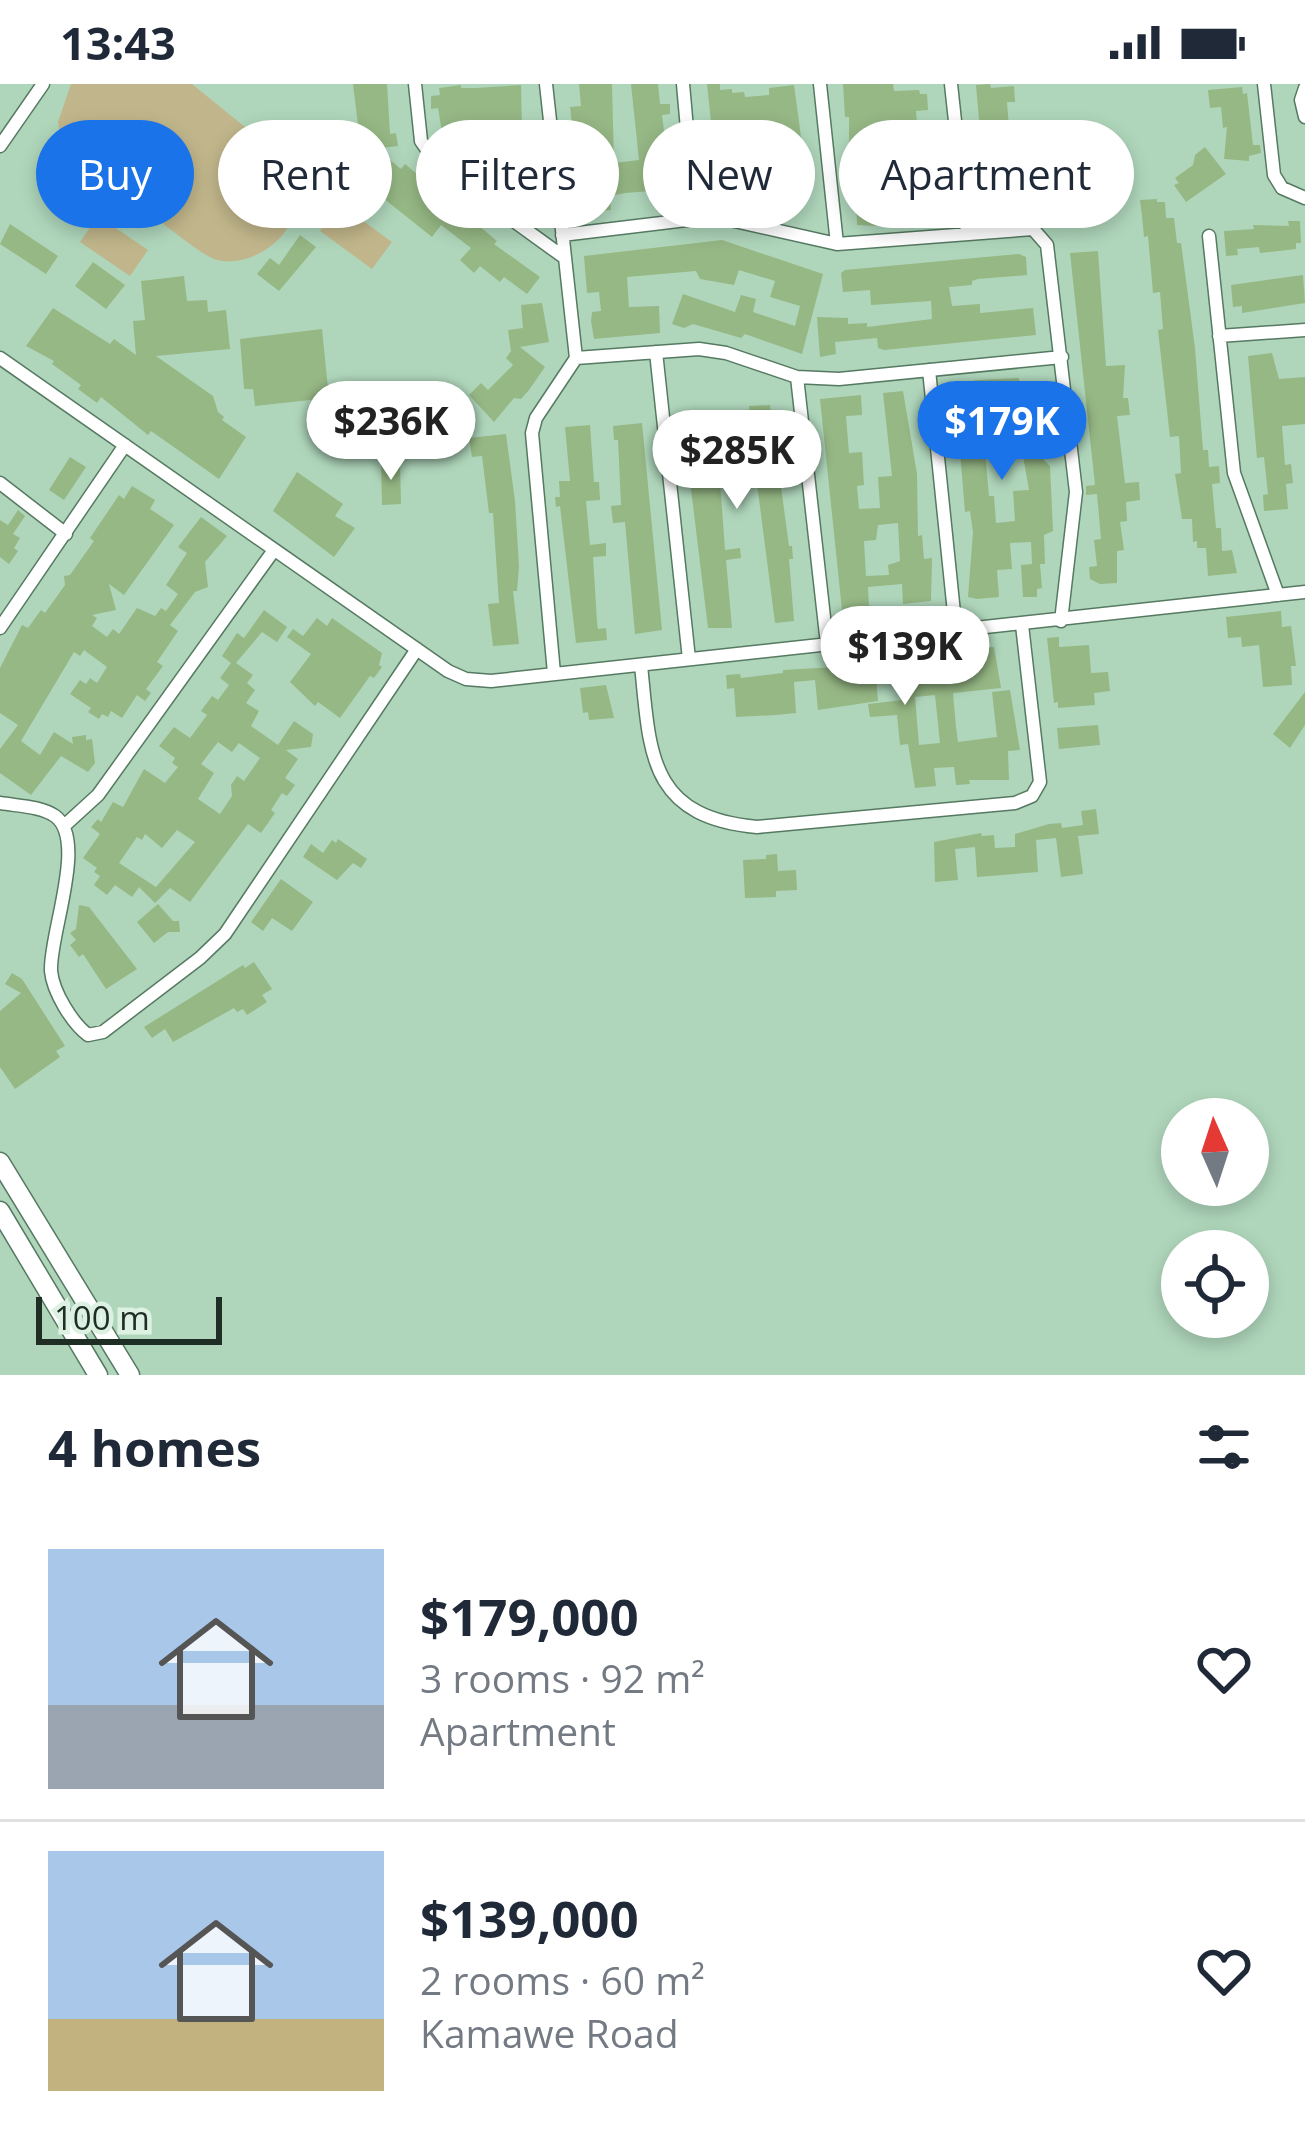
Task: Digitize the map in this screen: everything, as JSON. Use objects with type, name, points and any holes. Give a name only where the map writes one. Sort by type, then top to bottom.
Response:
[{"type":"main road","points":[[0,1162],[130,1375]]},
{"type":"main road","points":[[0,1211],[98,1375]]},
{"type":"street","points":[[0,146],[43,84]]},
{"type":"street","points":[[416,84],[421,141],[439,167],[565,258]]},
{"type":"street","points":[[547,84],[576,358],[536,418],[532,433],[554,673]]},
{"type":"street","points":[[683,84],[686,120]]},
{"type":"street","points":[[820,84],[837,244]]},
{"type":"street","points":[[951,84],[967,232]]},
{"type":"street","points":[[1264,84],[1274,175],[1282,188],[1305,198]]},
{"type":"street","points":[[1305,88],[1301,100],[1305,117]]},
{"type":"street","points":[[562,235],[643,225]]},
{"type":"street","points":[[766,228],[837,244],[1033,229],[1042,235],[1062,357],[1076,517],[1061,621]]},
{"type":"street","points":[[1209,236],[1234,473],[1278,595]]},
{"type":"street","points":[[1219,336],[1305,330]]},
{"type":"street","points":[[576,358],[699,349],[797,377],[839,380],[1062,357]]},
{"type":"street","points":[[656,352],[689,659]]},
{"type":"street","points":[[0,358],[466,679],[491,681],[1305,592]]},
{"type":"street","points":[[929,370],[956,632]]},
{"type":"street","points":[[797,377],[826,644]]},
{"type":"street","points":[[0,628],[125,445]]},
{"type":"street","points":[[0,483],[66,534]]},
{"type":"street","points":[[64,826],[98,795],[274,550]]},
{"type":"street","points":[[641,665],[650,753],[657,775],[700,812],[732,825],[757,827],[1015,803],[1032,796],[1040,782],[1022,625]]},
{"type":"street","points":[[0,803],[53,814],[64,826],[69,849],[51,973],[75,1026],[88,1035],[103,1032],[225,934],[417,649]]},
{"type":"shaded area","points":[[71,84],[192,84],[236,120],[218,120],[218,228],[287,228],[263,251],[235,261],[217,260],[169,228],[194,228],[194,120],[59,120]]},
{"type":"shaded area","points":[[90,228],[116,228],[148,250],[130,276],[80,242]]},
{"type":"shaded area","points":[[373,228],[392,242],[372,269],[320,231]]},
{"type":"building","points":[[353,84],[387,84],[389,120],[357,120]]},
{"type":"building","points":[[579,84],[612,84],[613,120],[571,120],[570,107],[581,106]]},
{"type":"building","points":[[631,84],[658,84],[660,104],[670,104],[670,114],[662,115],[663,120],[643,120],[643,192],[619,194],[619,162],[639,160]]},
{"type":"building","points":[[707,84],[744,92],[745,97],[769,95],[769,88],[794,85],[799,120],[711,120]]},
{"type":"building","points":[[843,84],[893,84],[894,91],[927,94],[928,110],[916,111],[917,120],[845,117]]},
{"type":"building","points":[[521,85],[522,120],[440,120],[438,108],[431,109],[431,96],[440,95],[439,88]]},
{"type":"building","points":[[976,85],[1014,86],[1015,102],[1007,102],[1008,120],[979,120]]},
{"type":"building","points":[[1242,87],[1243,94],[1247,93],[1253,145],[1260,145],[1261,153],[1249,156],[1249,161],[1224,159],[1227,127],[1223,128],[1221,107],[1210,108],[1208,90]]},
{"type":"building","points":[[1205,147],[1226,174],[1186,202],[1174,185],[1179,183],[1175,178],[1193,165],[1195,155]]},
{"type":"building","points":[[392,162],[416,173],[416,224],[392,205]]},
{"type":"building","points":[[1140,200],[1165,202],[1166,218],[1174,218],[1177,243],[1181,243],[1203,450],[1208,450],[1209,467],[1219,466],[1220,483],[1212,484],[1216,528],[1221,528],[1222,551],[1232,550],[1237,573],[1208,576],[1206,548],[1197,548],[1197,541],[1193,542],[1192,519],[1182,519],[1175,474],[1181,473],[1179,436],[1170,437],[1158,330],[1163,329],[1160,292],[1153,293]]},
{"type":"building","points":[[1288,221],[1300,221],[1301,243],[1296,243],[1296,249],[1260,253],[1259,247],[1237,249],[1238,255],[1226,256],[1224,231],[1254,229],[1253,225],[1289,226]]},
{"type":"building","points":[[10,224],[58,256],[46,274],[0,244]]},
{"type":"building","points":[[445,228],[481,228],[497,241],[494,244],[540,277],[527,294],[480,266],[474,273],[460,260],[471,248]]},
{"type":"building","points":[[300,235],[316,247],[279,291],[257,274],[270,258],[279,265]]},
{"type":"building","points":[[722,240],[823,274],[802,354],[745,334],[741,338],[693,324],[684,328],[672,324],[683,294],[735,312],[741,295],[756,299],[753,312],[795,326],[800,306],[770,297],[775,281],[739,270],[734,285],[700,279],[696,271],[627,277],[629,307],[659,306],[660,333],[594,339],[591,321],[592,312],[601,311],[599,292],[587,293],[584,256]]},
{"type":"building","points":[[1098,251],[1106,366],[1125,365],[1123,398],[1128,398],[1130,415],[1117,416],[1125,483],[1139,482],[1140,500],[1126,502],[1127,521],[1120,522],[1124,550],[1117,551],[1117,583],[1100,584],[1090,579],[1089,567],[1097,566],[1094,540],[1101,539],[1097,494],[1086,495],[1086,486],[1095,485],[1070,253]]},
{"type":"building","points":[[1026,257],[1027,275],[949,287],[952,306],[980,304],[980,313],[1033,308],[1036,335],[884,350],[878,348],[877,338],[835,342],[836,354],[820,357],[817,317],[848,318],[848,324],[867,323],[867,327],[932,319],[931,301],[871,305],[870,290],[843,292],[841,273],[845,270]]},
{"type":"building","points":[[93,262],[125,285],[106,309],[75,286]]},
{"type":"building","points":[[1303,275],[1305,303],[1242,313],[1242,306],[1233,307],[1231,285]]},
{"type":"building","points":[[184,276],[187,301],[207,300],[208,312],[226,310],[230,349],[156,356],[213,396],[222,420],[246,437],[219,479],[151,431],[148,435],[101,397],[97,403],[54,361],[26,346],[53,308],[136,355],[133,321],[145,320],[141,281]]},
{"type":"building","points":[[542,303],[549,342],[520,347],[545,367],[521,399],[514,398],[494,422],[469,395],[481,383],[488,390],[513,365],[506,358],[511,351],[508,330],[523,328],[521,305]]},
{"type":"building","points":[[322,329],[329,398],[255,406],[253,389],[244,389],[240,339]]},
{"type":"building","points":[[1272,353],[1279,379],[1305,377],[1305,424],[1282,426],[1285,465],[1291,464],[1293,483],[1286,484],[1288,509],[1264,511],[1263,495],[1268,494],[1264,457],[1257,458],[1248,356]]},
{"type":"building","points":[[1019,378],[1031,434],[1042,437],[1044,460],[1050,466],[1053,531],[1044,535],[1045,564],[1040,564],[1042,588],[1037,589],[1037,597],[1023,597],[1021,565],[1032,564],[1031,542],[1010,543],[1012,569],[997,570],[999,597],[968,597],[973,532],[970,511],[965,512],[955,391],[957,384]],"holes":[[[1018,427],[1029,490],[1013,491],[1015,521],[996,523],[983,431]]]},
{"type":"building","points":[[431,382],[437,437],[371,445],[363,391]]},
{"type":"building","points":[[903,391],[917,474],[918,536],[922,535],[924,559],[932,558],[931,601],[903,604],[902,584],[868,587],[869,607],[842,610],[820,399],[861,395],[862,415],[846,416],[849,453],[862,452],[864,485],[857,486],[859,509],[880,508],[878,477],[892,476],[883,393]],"holes":[[[898,523],[900,561],[888,565],[889,575],[866,576],[864,541],[876,540],[878,525]]]},
{"type":"building","points":[[770,405],[792,546],[794,621],[775,623],[752,445],[718,454],[725,550],[740,548],[741,558],[726,560],[732,628],[708,628],[682,416],[711,414],[713,436],[751,434],[749,406]]},
{"type":"building","points":[[642,423],[662,630],[635,634],[625,522],[613,523],[611,506],[621,505],[613,426]]},
{"type":"building","points":[[590,425],[600,500],[586,501],[590,545],[606,543],[606,556],[593,557],[598,629],[606,628],[607,640],[576,643],[560,506],[556,507],[555,497],[560,497],[559,481],[570,481],[565,427]]},
{"type":"building","points":[[506,434],[515,501],[519,566],[517,591],[513,591],[519,644],[493,646],[488,604],[499,603],[493,513],[489,513],[482,456],[472,457],[469,438]]},
{"type":"building","points":[[70,457],[86,467],[64,500],[49,490]]},
{"type":"building","points":[[400,461],[401,504],[382,505],[381,462]]},
{"type":"building","points":[[297,472],[343,504],[335,516],[355,528],[334,557],[273,511]]},
{"type":"building","points":[[132,486],[155,500],[150,509],[174,525],[124,595],[109,584],[116,610],[92,615],[97,618],[92,626],[107,637],[113,629],[119,634],[137,608],[155,616],[161,608],[166,611],[178,594],[166,585],[187,553],[178,547],[201,517],[227,536],[205,562],[208,587],[195,592],[170,625],[178,631],[157,662],[163,666],[146,689],[151,693],[145,701],[137,695],[122,718],[111,711],[99,719],[88,712],[91,708],[70,694],[80,680],[86,684],[90,678],[97,683],[107,667],[84,650],[80,656],[74,652],[21,741],[40,755],[54,732],[73,744],[72,737],[86,735],[86,740],[92,739],[95,763],[88,772],[61,756],[31,795],[0,773],[0,749],[18,725],[0,713],[0,668],[22,625],[28,628],[41,610],[45,613],[119,495],[124,499]]},
{"type":"building","points":[[18,510],[25,516],[13,534],[20,538],[9,564],[0,557],[0,520],[8,525]]},
{"type":"building","points":[[264,610],[287,627],[277,642],[262,632],[236,663],[253,675],[247,683],[255,690],[246,703],[259,711],[251,726],[278,745],[294,721],[313,734],[311,747],[286,750],[298,759],[285,778],[295,785],[287,796],[282,793],[261,833],[248,824],[190,902],[170,888],[155,903],[139,887],[132,897],[115,885],[107,895],[94,885],[100,876],[94,872],[97,868],[83,858],[100,834],[91,827],[98,819],[101,822],[113,802],[123,807],[144,769],[165,783],[178,767],[172,763],[175,758],[159,746],[174,727],[190,738],[207,715],[201,711],[212,696],[218,700],[229,685],[220,678],[231,663],[222,656],[237,633],[244,638]],"holes":[[[218,742],[232,752],[239,743],[260,758],[244,781],[237,776],[231,785],[232,796],[220,814],[198,799],[214,773],[201,764]],[[177,830],[195,842],[156,887],[119,863],[137,837],[142,840],[145,834],[162,848]]]},
{"type":"building","points":[[1281,611],[1282,627],[1291,626],[1296,666],[1291,666],[1292,685],[1263,687],[1259,645],[1242,647],[1241,637],[1228,638],[1226,617]]},
{"type":"building","points":[[317,618],[327,626],[332,618],[382,653],[382,667],[340,718],[318,702],[315,706],[290,682],[311,654],[287,637],[293,629],[303,636]]},
{"type":"building","points":[[1059,637],[1059,647],[1089,645],[1091,673],[1108,672],[1110,691],[1094,693],[1095,705],[1058,708],[1058,702],[1054,703],[1047,638]]},
{"type":"building","points":[[994,647],[1001,688],[953,693],[956,727],[958,742],[997,737],[992,692],[1010,690],[1020,750],[1008,751],[1009,780],[969,780],[970,784],[956,785],[954,767],[934,768],[936,786],[915,788],[908,744],[900,745],[897,715],[870,717],[868,704],[903,700],[901,675],[876,677],[878,701],[818,710],[815,680],[794,682],[796,713],[776,715],[736,717],[734,688],[727,689],[726,675],[740,674],[741,678],[853,666],[859,660],[921,655],[923,671],[943,670],[941,651]],"holes":[[[935,695],[940,743],[919,745],[915,697]]]},
{"type":"building","points":[[606,685],[614,718],[589,720],[588,712],[583,713],[580,688]]},
{"type":"building","points":[[1305,692],[1305,725],[1290,748],[1273,734]]},
{"type":"building","points":[[1098,725],[1100,745],[1059,749],[1057,728]]},
{"type":"building","points":[[1096,809],[1099,834],[1078,836],[1083,874],[1061,877],[1056,838],[1036,840],[1038,872],[977,877],[975,847],[955,849],[958,880],[935,882],[934,842],[981,833],[994,835],[995,848],[1015,847],[1015,834],[1049,824],[1061,823],[1062,828],[1083,825],[1081,811]]},
{"type":"building","points":[[338,839],[367,859],[361,868],[353,863],[337,880],[303,857],[311,844],[323,853]]},
{"type":"building","points":[[777,854],[778,871],[796,870],[797,890],[776,891],[776,897],[745,898],[743,860]]},
{"type":"building","points":[[281,879],[313,902],[292,931],[272,918],[263,931],[251,922]]},
{"type":"building","points":[[158,904],[173,921],[179,921],[180,932],[168,932],[154,943],[137,922]]},
{"type":"building","points":[[79,905],[89,907],[137,969],[106,989],[83,954],[79,957],[70,945],[76,940],[70,933],[76,929]]},
{"type":"building","points":[[254,962],[272,989],[262,995],[267,1002],[247,1015],[234,1008],[173,1042],[165,1029],[152,1038],[144,1027],[243,965]]},
{"type":"building","points":[[12,973],[22,979],[65,1046],[56,1051],[60,1057],[15,1089],[0,1067],[0,1011],[21,993],[5,984]]}]
